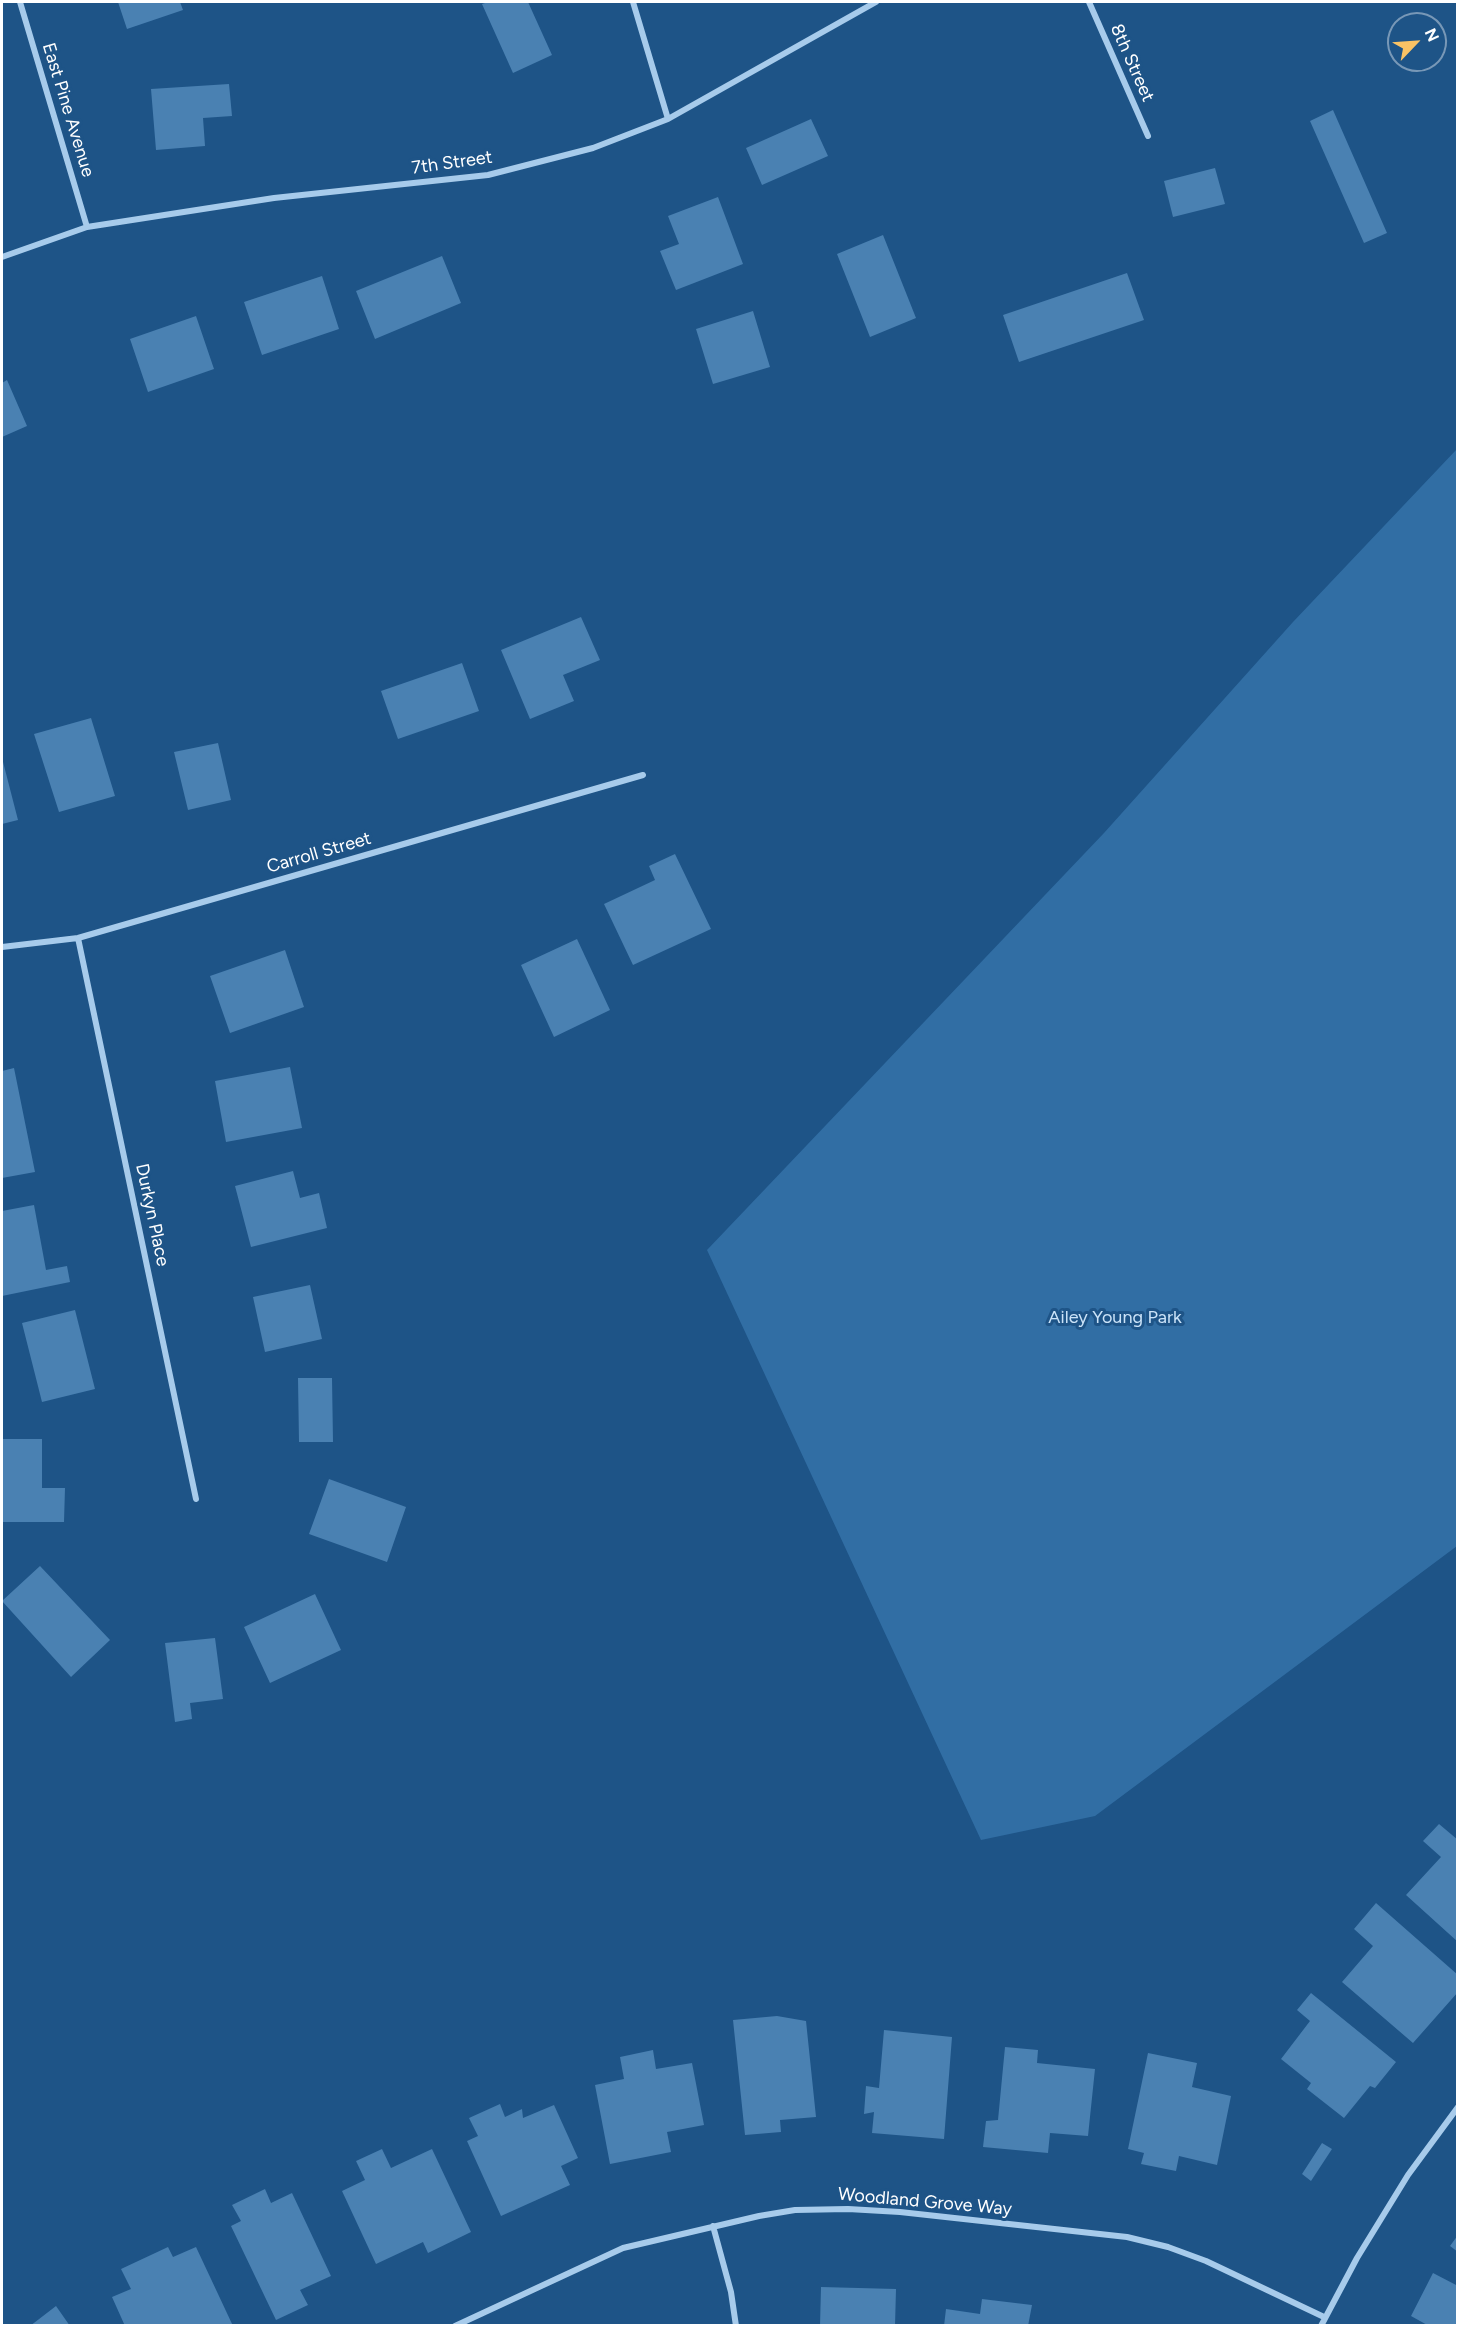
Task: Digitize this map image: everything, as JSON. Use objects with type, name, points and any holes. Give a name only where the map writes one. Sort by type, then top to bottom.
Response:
[{"type":"street","name":"East Pine Avenue","points":[[20,2],[87,227]]},
{"type":"street","points":[[633,2],[668,119]]},
{"type":"street","name":"7th Street","points":[[2,257],[87,227],[274,198],[488,175],[593,148],[668,119],[876,2]]},
{"type":"street","name":"8th Street","points":[[1089,2],[1148,136]]},
{"type":"street","name":"Carroll Street","points":[[2,947],[78,938],[643,775]]},
{"type":"street","name":"Durkyn Place","points":[[78,938],[196,1499]]},
{"type":"street","points":[[1321,2325],[1408,2175],[1458,2107]]},
{"type":"street","name":"Woodland Grove Way","points":[[455,2325],[623,2248],[713,2226],[795,2210],[848,2209],[900,2212],[1127,2237],[1168,2247],[1206,2261],[1324,2317]]},
{"type":"street","points":[[713,2226],[731,2292],[736,2325]]},
{"type":"green space","name":"Ailey Young Park","points":[[1457,449],[1457,1546],[1095,1816],[981,1840],[707,1250],[1104,833],[1293,622]]},
{"type":"building","points":[[118,2],[180,2],[183,10],[127,29]]},
{"type":"building","points":[[528,2],[552,55],[513,73],[482,4]]},
{"type":"building","points":[[229,84],[232,116],[203,118],[205,146],[156,150],[151,89]]},
{"type":"building","points":[[1333,110],[1387,233],[1364,243],[1310,121]]},
{"type":"building","points":[[811,119],[828,156],[762,185],[746,148]]},
{"type":"building","points":[[1215,168],[1225,204],[1173,217],[1164,181]]},
{"type":"building","points":[[718,197],[743,264],[676,290],[660,251],[679,244],[668,216]]},
{"type":"building","points":[[883,235],[916,318],[870,337],[837,254]]},
{"type":"building","points":[[442,256],[461,303],[375,339],[356,291]]},
{"type":"building","points":[[1127,273],[1144,320],[1019,362],[1003,315]]},
{"type":"building","points":[[322,276],[339,329],[262,355],[244,302]]},
{"type":"building","points":[[753,311],[770,367],[713,384],[696,329]]},
{"type":"building","points":[[196,316],[214,369],[148,392],[130,339]]},
{"type":"building","points":[[7,380],[27,426],[2,437],[2,383]]},
{"type":"building","points":[[581,617],[600,660],[563,675],[574,701],[530,719],[501,650]]},
{"type":"building","points":[[462,663],[479,711],[398,739],[381,691]]},
{"type":"building","points":[[91,718],[115,796],[59,812],[34,734]]},
{"type":"building","points":[[218,743],[231,800],[188,810],[174,752]]},
{"type":"building","points":[[2,758],[18,820],[2,824]]},
{"type":"building","points":[[675,854],[711,929],[633,965],[604,904],[655,880],[649,866]]},
{"type":"building","points":[[577,939],[610,1010],[554,1037],[521,965]]},
{"type":"building","points":[[285,950],[304,1007],[230,1033],[210,976]]},
{"type":"building","points":[[290,1067],[302,1128],[226,1142],[215,1081]]},
{"type":"building","points":[[14,1068],[35,1172],[2,1178],[2,1071]]},
{"type":"building","points":[[293,1171],[300,1198],[319,1193],[327,1228],[251,1247],[235,1186]]},
{"type":"building","points":[[34,1205],[46,1270],[67,1266],[70,1282],[2,1296],[2,1211]]},
{"type":"building","points":[[310,1285],[322,1339],[265,1352],[253,1297]]},
{"type":"building","points":[[75,1310],[95,1389],[42,1402],[22,1323]]},
{"type":"building","points":[[298,1378],[332,1378],[333,1442],[299,1442]]},
{"type":"building","points":[[2,1439],[42,1439],[42,1488],[65,1488],[64,1522],[2,1522]]},
{"type":"building","points":[[329,1479],[406,1507],[387,1562],[309,1534]]},
{"type":"building","points":[[40,1566],[110,1640],[71,1677],[2,1601]]},
{"type":"building","points":[[315,1594],[341,1650],[270,1683],[244,1627]]},
{"type":"building","points":[[215,1638],[223,1699],[190,1703],[192,1719],[175,1722],[165,1643]]},
{"type":"building","points":[[1439,1824],[1458,1840],[1458,1942],[1406,1895],[1441,1857],[1423,1841]]},
{"type":"building","points":[[1376,1903],[1458,1975],[1458,1992],[1413,2043],[1342,1982],[1373,1946],[1354,1929]]},
{"type":"building","points":[[1311,1993],[1396,2062],[1375,2088],[1370,2086],[1344,2118],[1307,2089],[1311,2083],[1281,2059],[1310,2021],[1297,2010]]},
{"type":"building","points":[[777,2016],[806,2021],[816,2117],[780,2120],[781,2132],[745,2135],[733,2020]]},
{"type":"building","points":[[884,2030],[952,2037],[944,2139],[872,2133],[874,2112],[864,2114],[866,2086],[879,2088]]},
{"type":"building","points":[[1005,2047],[1038,2050],[1037,2063],[1095,2069],[1088,2136],[1050,2133],[1048,2153],[983,2147],[986,2121],[998,2120]]},
{"type":"building","points":[[653,2050],[656,2069],[692,2063],[704,2125],[667,2132],[671,2152],[610,2164],[595,2085],[624,2079],[620,2057]]},
{"type":"building","points":[[1148,2053],[1197,2063],[1192,2087],[1231,2096],[1217,2165],[1179,2156],[1176,2171],[1141,2164],[1144,2153],[1128,2149]]},
{"type":"building","points":[[500,2104],[505,2117],[522,2109],[523,2118],[554,2105],[578,2158],[561,2166],[570,2185],[501,2216],[467,2141],[478,2136],[469,2118]]},
{"type":"building","points":[[1322,2143],[1332,2149],[1311,2181],[1302,2174]]},
{"type":"building","points":[[382,2149],[391,2168],[432,2149],[471,2232],[428,2253],[423,2242],[376,2264],[342,2191],[365,2180],[356,2161]]},
{"type":"building","points":[[265,2189],[271,2203],[292,2193],[331,2276],[300,2290],[308,2305],[276,2320],[231,2226],[241,2221],[232,2205]]},
{"type":"building","points":[[1458,2235],[1458,2252],[1450,2246]]},
{"type":"building","points":[[168,2247],[173,2257],[196,2247],[233,2326],[125,2326],[112,2297],[131,2289],[121,2269]]},
{"type":"building","points":[[1433,2273],[1458,2286],[1458,2326],[1429,2326],[1411,2316]]},
{"type":"building","points":[[821,2287],[896,2289],[895,2326],[820,2326]]},
{"type":"building","points":[[982,2299],[1032,2305],[1028,2326],[944,2326],[946,2309],[980,2314]]},
{"type":"building","points":[[56,2306],[70,2326],[30,2326]]}]
